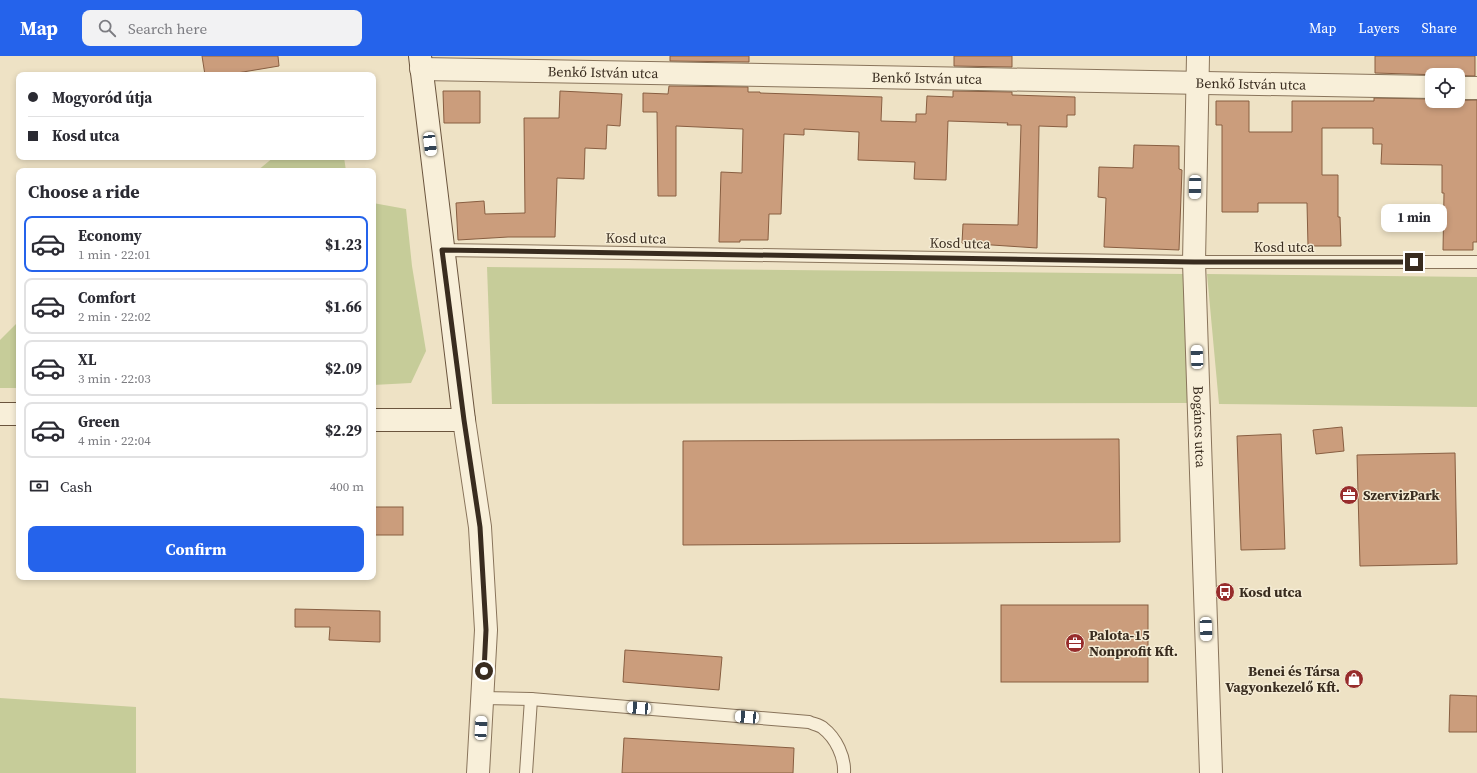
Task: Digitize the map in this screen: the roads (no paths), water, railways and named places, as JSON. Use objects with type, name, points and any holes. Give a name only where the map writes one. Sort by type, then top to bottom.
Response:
[{"type":"street","name":"Bogáncs utca","points":[[1198,56],[1194,262],[1210,773]]},
{"type":"street","name":"Benkő István utca","points":[[420,62],[1197,84],[1425,87]]},
{"type":"street","points":[[420,62],[442,250],[464,420],[480,527],[486,630],[478,773]]},
{"type":"street","points":[[1465,88],[1477,88]]},
{"type":"street","points":[[0,414],[16,414]]},
{"type":"street","points":[[376,420],[464,420]]},
{"type":"lane","name":"Kosd utca","points":[[442,250],[1194,262],[1477,262]]},
{"type":"lane","points":[[482,698],[531,699],[809,722],[823,728],[836,742],[845,762],[844,773]]},
{"type":"lane","points":[[526,773],[531,699]]},
{"type":"place","name":"SzervizPark","points":[[1349,495]]},
{"type":"place","name":"Kosd utca","points":[[1225,592]]},
{"type":"place","name":"Palota-15 Nonprofit Kft.","points":[[1075,643]]},
{"type":"place","name":"Benei és Társa Vagyonkezelő Kft.","points":[[1354,679]]}]
